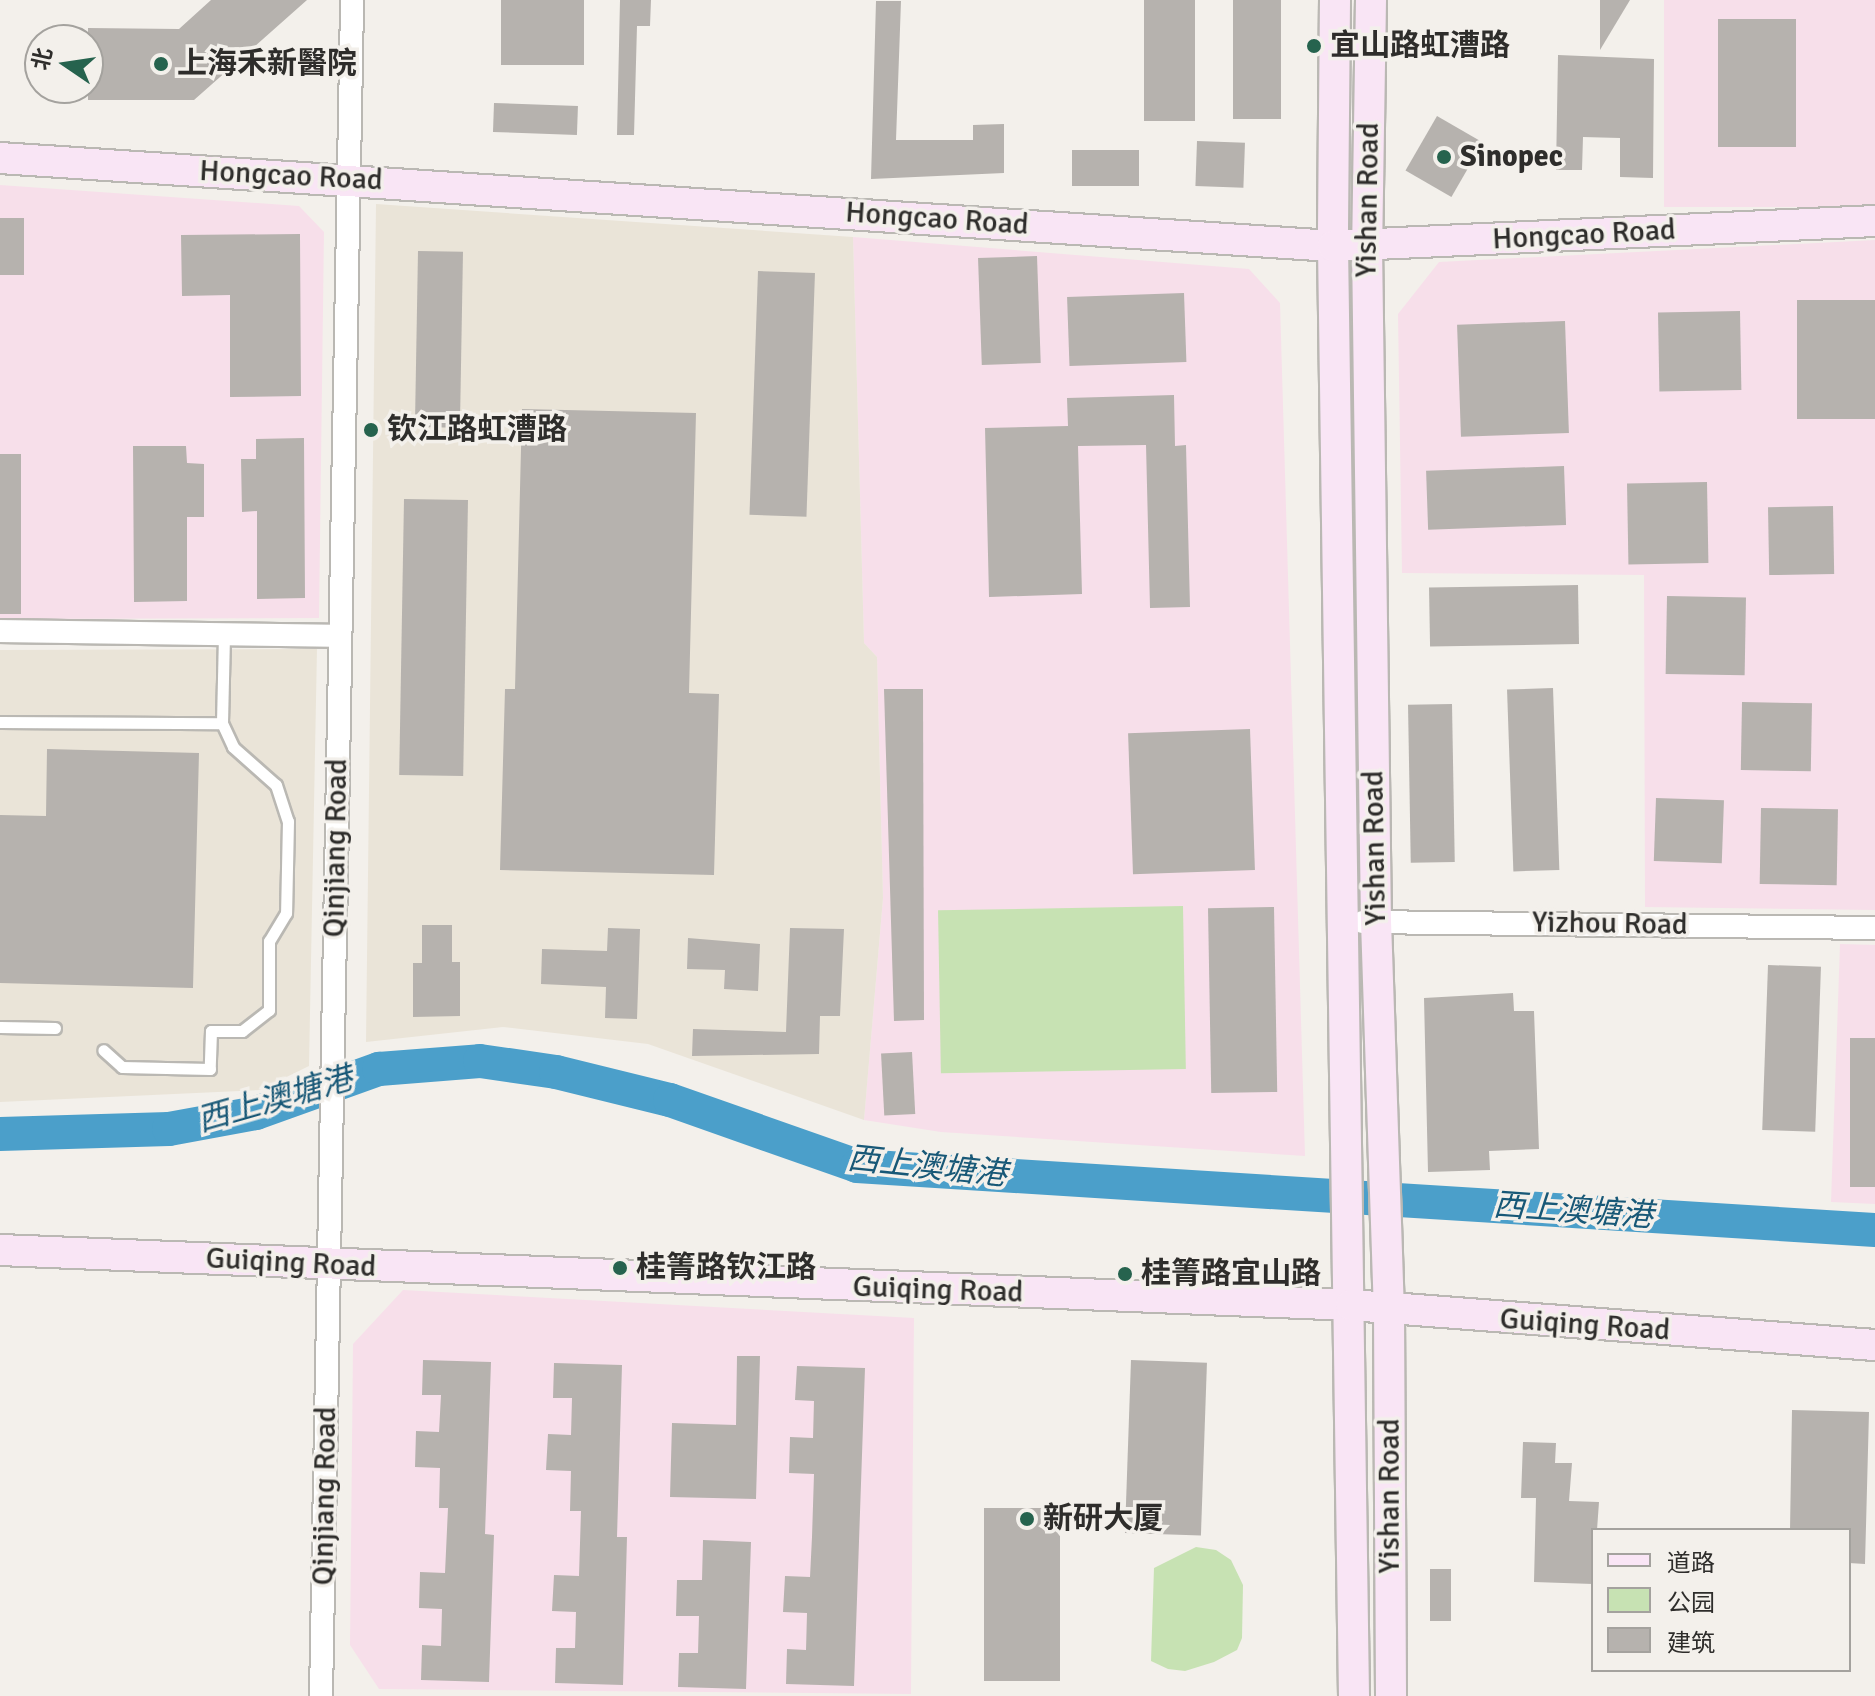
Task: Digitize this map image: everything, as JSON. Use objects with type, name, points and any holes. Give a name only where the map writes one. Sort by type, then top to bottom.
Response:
[{"type":"main road","name":"Yishan Road","points":[[1335,0],[1333,246],[1346,922],[1354,1696]]},
{"type":"main road","name":"Yishan Road","points":[[1371,0],[1367,245],[1376,921],[1389,1312],[1391,1696]]},
{"type":"main road","name":"Hongcao Road","points":[[0,158],[1333,246],[1875,221]]},
{"type":"main road","name":"Guiqing Road","points":[[0,1250],[1351,1305],[1389,1312],[1875,1345]]},
{"type":"street","name":"Qinjiang Road","points":[[321,1696],[352,0]]},
{"type":"street","points":[[0,631],[339,636]]},
{"type":"street","name":"Yizhou Road","points":[[1346,922],[1875,928]]},
{"type":"lane","points":[[103,1050],[122,1067],[210,1069],[211,1031],[242,1031],[269,1010],[269,941],[286,913],[288,821],[276,785],[233,747],[222,723],[224,634]]},
{"type":"lane","points":[[0,722],[222,723]]},
{"type":"lane","points":[[0,1027],[55,1028]]},
{"type":"shaded area","points":[[1664,0],[1875,0],[1875,207],[1664,207]]},
{"type":"shaded area","points":[[0,185],[299,206],[324,232],[319,618],[0,619]]},
{"type":"shaded area","points":[[376,204],[853,237],[864,643],[877,657],[883,898],[864,1120],[648,1044],[503,1027],[366,1042]]},
{"type":"shaded area","points":[[853,237],[1249,269],[1280,303],[1305,1156],[941,1132],[864,1120],[883,898],[877,657],[864,643]]},
{"type":"shaded area","points":[[1875,240],[1875,910],[1645,907],[1644,575],[1402,573],[1398,314],[1439,262]]},
{"type":"shaded area","points":[[317,649],[309,1066],[260,1090],[0,1102],[0,650]]},
{"type":"shaded area","points":[[1840,944],[1875,945],[1875,1204],[1831,1202]]},
{"type":"shaded area","points":[[403,1290],[914,1318],[911,1694],[379,1689],[350,1645],[353,1344]]},
{"type":"green space","points":[[1183,906],[1186,1069],[941,1073],[938,910]]},
{"type":"green space","points":[[1196,1547],[1216,1550],[1231,1560],[1243,1585],[1242,1638],[1237,1650],[1214,1662],[1185,1671],[1168,1669],[1151,1661],[1154,1568]]},
{"type":"building","name":"上海禾新醫院","points":[[211,0],[307,0],[194,100],[104,100],[104,28],[179,29]]},
{"type":"building","points":[[501,0],[584,0],[584,65],[501,65]]},
{"type":"building","points":[[620,0],[651,0],[650,26],[637,26],[634,135],[617,135]]},
{"type":"building","points":[[1144,0],[1195,0],[1195,121],[1144,121]]},
{"type":"building","points":[[1233,0],[1281,0],[1281,119],[1233,119]]},
{"type":"building","points":[[1600,0],[1630,0],[1600,50]]},
{"type":"building","points":[[876,1],[901,1],[896,140],[973,140],[973,125],[1004,124],[1004,173],[871,179]]},
{"type":"building","points":[[1718,19],[1796,19],[1796,147],[1718,147]]},
{"type":"building","points":[[1558,55],[1654,59],[1653,178],[1620,177],[1620,138],[1583,137],[1582,170],[1556,170]]},
{"type":"building","points":[[494,103],[578,106],[577,135],[493,132]]},
{"type":"building","name":"Sinopec","points":[[1437,116],[1483,142],[1451,197],[1406,171]]},
{"type":"building","points":[[1197,141],[1245,143],[1243,188],[1195,186]]},
{"type":"building","points":[[1072,150],[1139,150],[1139,186],[1072,186]]},
{"type":"building","points":[[0,218],[24,218],[24,275],[0,275]]},
{"type":"building","points":[[300,234],[301,396],[230,397],[230,295],[182,296],[181,235]]},
{"type":"building","points":[[418,251],[463,252],[460,428],[415,427]]},
{"type":"building","points":[[1037,256],[1041,363],[982,365],[978,258]]},
{"type":"building","points":[[758,271],[815,273],[806,517],[749,515]]},
{"type":"building","points":[[1184,293],[1186,362],[1069,366],[1067,297]]},
{"type":"building","points":[[1797,300],[1875,300],[1875,419],[1797,419]]},
{"type":"building","points":[[1740,311],[1741,390],[1659,391],[1658,312]]},
{"type":"building","points":[[1565,321],[1569,433],[1461,437],[1457,325]]},
{"type":"building","points":[[1174,395],[1175,446],[1186,445],[1190,607],[1150,608],[1146,445],[1078,446],[1082,594],[989,597],[985,428],[1068,426],[1067,398]]},
{"type":"building","points":[[522,409],[696,413],[689,693],[719,694],[714,875],[500,870],[505,689],[515,689]]},
{"type":"building","points":[[304,438],[305,598],[257,599],[257,511],[242,512],[241,459],[256,459],[256,439]]},
{"type":"building","points":[[133,446],[186,446],[187,463],[204,464],[204,517],[187,517],[187,601],[134,602]]},
{"type":"building","points":[[0,454],[21,454],[21,614],[0,614]]},
{"type":"building","points":[[1564,466],[1566,525],[1428,530],[1426,471]]},
{"type":"building","points":[[1707,482],[1708,563],[1628,564],[1627,483]]},
{"type":"building","points":[[404,499],[468,500],[463,776],[399,775]]},
{"type":"building","points":[[1833,506],[1834,574],[1769,575],[1768,507]]},
{"type":"building","points":[[1578,585],[1579,644],[1430,647],[1429,588]]},
{"type":"building","points":[[1667,596],[1746,597],[1745,675],[1666,674]]},
{"type":"building","points":[[1553,688],[1559,870],[1513,871],[1507,690]]},
{"type":"building","points":[[884,689],[923,689],[924,1020],[894,1021]]},
{"type":"building","points":[[1742,702],[1812,703],[1811,771],[1741,770]]},
{"type":"building","points":[[1452,704],[1455,862],[1411,863],[1408,705]]},
{"type":"building","points":[[1250,729],[1255,870],[1133,874],[1128,733]]},
{"type":"building","points":[[47,749],[199,753],[193,988],[0,983],[0,815],[46,816]]},
{"type":"building","points":[[1656,798],[1724,800],[1722,863],[1654,861]]},
{"type":"building","points":[[1761,808],[1838,809],[1837,885],[1760,884]]},
{"type":"building","points":[[1274,907],[1277,1092],[1211,1093],[1208,908]]},
{"type":"building","points":[[422,925],[452,925],[452,962],[460,962],[460,1016],[413,1017],[413,963],[422,963]]},
{"type":"building","points":[[608,928],[640,929],[637,1019],[605,1018],[606,987],[541,984],[542,949],[607,951]]},
{"type":"building","points":[[790,928],[844,929],[840,1016],[820,1016],[819,1054],[692,1056],[693,1029],[786,1032]]},
{"type":"building","points":[[688,938],[760,944],[758,991],[724,989],[725,970],[687,969]]},
{"type":"building","points":[[1768,965],[1821,967],[1815,1132],[1762,1130]]},
{"type":"building","points":[[1513,993],[1514,1011],[1534,1011],[1539,1149],[1489,1151],[1490,1170],[1428,1172],[1424,998]]},
{"type":"building","points":[[1850,1038],[1875,1038],[1875,1187],[1850,1187]]},
{"type":"building","points":[[912,1052],[915,1114],[884,1116],[881,1054]]},
{"type":"building","points":[[737,1356],[760,1356],[756,1499],[670,1497],[672,1423],[736,1425]]},
{"type":"building","points":[[423,1360],[491,1362],[485,1534],[494,1535],[489,1682],[421,1680],[422,1645],[441,1646],[442,1609],[419,1608],[420,1572],[445,1573],[448,1508],[439,1508],[440,1468],[415,1467],[416,1431],[439,1432],[441,1395],[422,1395]]},
{"type":"building","points":[[1131,1360],[1207,1363],[1201,1536],[1125,1533]]},
{"type":"building","points":[[554,1363],[622,1365],[617,1537],[627,1537],[623,1685],[555,1683],[556,1648],[575,1648],[576,1612],[552,1611],[554,1575],[579,1576],[581,1511],[570,1511],[571,1471],[546,1470],[548,1434],[571,1435],[572,1398],[553,1398]]},
{"type":"building","points":[[797,1366],[865,1368],[854,1686],[786,1684],[787,1649],[806,1650],[807,1613],[783,1612],[785,1576],[810,1577],[812,1537],[814,1474],[789,1473],[790,1437],[813,1438],[814,1401],[795,1400]]},
{"type":"building","points":[[1792,1410],[1869,1412],[1865,1564],[1851,1563],[1851,1528],[1790,1528]]},
{"type":"building","points":[[1523,1442],[1556,1443],[1555,1463],[1572,1463],[1569,1501],[1599,1502],[1597,1528],[1591,1528],[1591,1584],[1534,1582],[1536,1498],[1521,1498]]},
{"type":"building","points":[[984,1508],[1060,1508],[1060,1681],[984,1681]]},
{"type":"building","points":[[703,1540],[751,1542],[746,1689],[678,1687],[679,1653],[698,1653],[699,1616],[676,1616],[677,1580],[702,1580]]},
{"type":"building","points":[[1430,1569],[1451,1569],[1451,1621],[1430,1621]]},
{"type":"waterway","name":"西上澳塘港","points":[[0,1134],[169,1129],[256,1113],[379,1069],[480,1061],[556,1072],[670,1100],[857,1166],[1875,1230]]},
{"type":"place","name":"宜山路虹漕路","points":[[1314,46]]},
{"type":"place","name":"上海禾新醫院","points":[[161,64]]},
{"type":"place","name":"Sinopec","points":[[1444,157]]},
{"type":"place","name":"钦江路虹漕路","points":[[371,430]]},
{"type":"place","name":"桂箐路钦江路","points":[[620,1268]]},
{"type":"place","name":"桂箐路宜山路","points":[[1125,1274]]},
{"type":"place","name":"新研大厦","points":[[1027,1519]]}]
